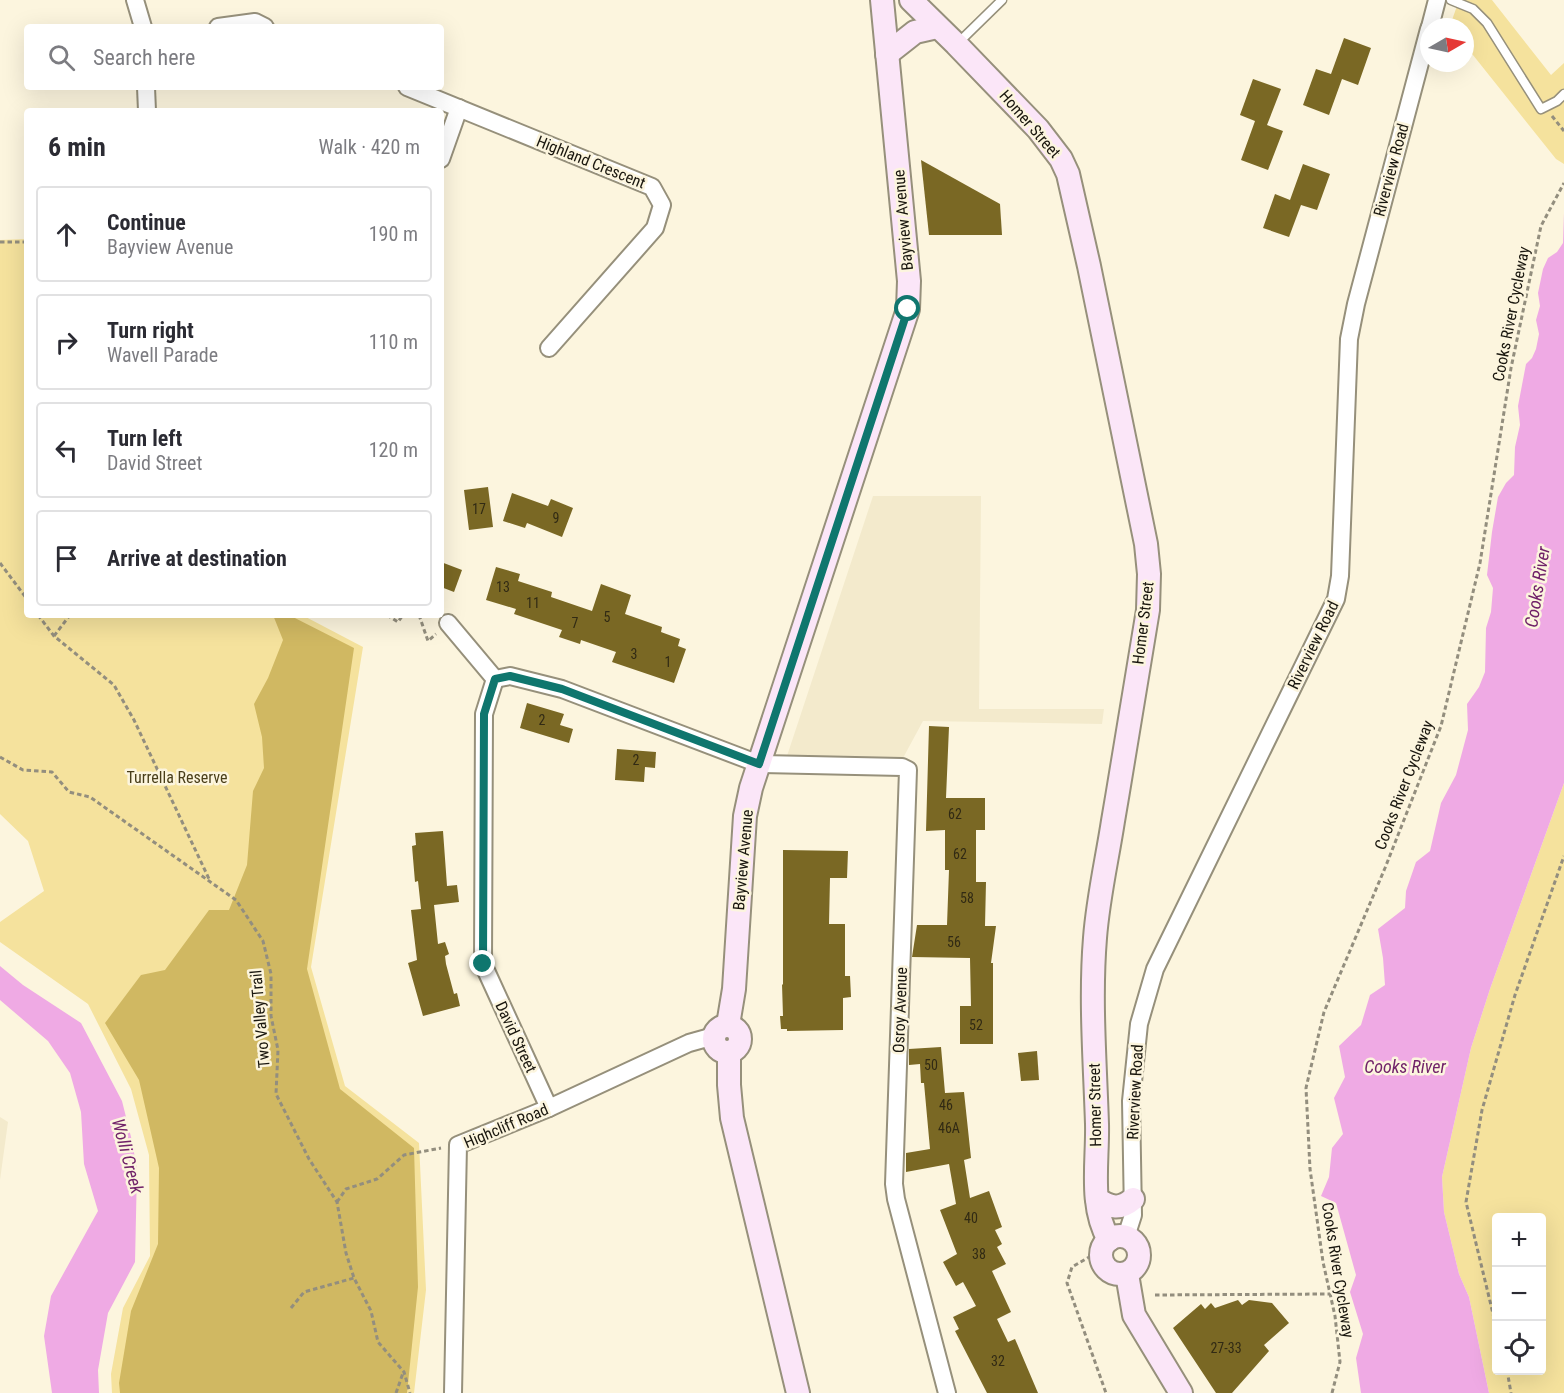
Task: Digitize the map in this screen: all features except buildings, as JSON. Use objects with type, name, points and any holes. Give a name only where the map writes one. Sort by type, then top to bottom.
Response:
[{"type":"main road","name":"Bayview Avenue","points":[[798,1393],[732,1118],[724,1038],[734,989],[745,816],[759,764],[908,309],[909,281],[882,0]]},
{"type":"main road","name":"Homer Street","points":[[911,0],[1051,144],[1068,174],[1085,244],[1148,559],[1148,610],[1102,881],[1095,936],[1092,990],[1097,1199],[1104,1232],[1118,1238]]},
{"type":"main road","points":[[887,54],[915,32],[937,27]]},
{"type":"main road","points":[[1097,1199],[1119,1208],[1133,1199]]},
{"type":"main road","points":[[1118,1238],[1136,1244],[1140,1255],[1136,1267],[1126,1274],[1110,1272],[1103,1263],[1101,1252],[1118,1238]]},
{"type":"main road","points":[[1126,1274],[1134,1315],[1181,1393]]},
{"type":"street","points":[[135,0],[142,24]]},
{"type":"street","name":"Riverview Road","points":[[1432,18],[1437,0]]},
{"type":"street","points":[[240,24],[255,22],[259,24]]},
{"type":"street","name":"Riverview Road","points":[[1118,1238],[1133,1215],[1131,1101],[1139,1024],[1155,969],[1336,599],[1340,576],[1349,339],[1356,304],[1420,62]]},
{"type":"street","points":[[146,90],[147,108]]},
{"type":"street","name":"Highland Crescent","points":[[414,90],[651,187],[662,205],[655,228],[549,348]]},
{"type":"street","points":[[444,150],[459,108]]},
{"type":"street","points":[[448,623],[495,679],[510,676],[562,689],[759,764]]},
{"type":"street","name":"David Street","points":[[495,679],[484,714],[483,964],[549,1108]]},
{"type":"street","name":"Osroy Avenue","points":[[759,764],[902,767],[908,770],[894,1184],[947,1393]]},
{"type":"street","name":"Highcliff Road","points":[[453,1393],[458,1145],[549,1108],[689,1043],[724,1038]]},
{"type":"lane","points":[[956,44],[1002,0]]},
{"type":"lane","points":[[1450,0],[1473,9],[1487,23],[1541,109],[1557,101],[1564,94]]},
{"type":"path","points":[[1545,107],[1564,131]]},
{"type":"path","name":"Cooks River Cycleway","points":[[1332,1393],[1340,1362],[1335,1316],[1323,1262],[1310,1169],[1306,1088],[1324,1012],[1442,726],[1480,562],[1511,368],[1541,226],[1564,183]]},
{"type":"path","points":[[0,242],[24,242]]},
{"type":"path","points":[[0,562],[24,595]]},
{"type":"path","points":[[40,618],[54,636],[114,685],[134,720],[211,882]]},
{"type":"path","points":[[54,636],[68,618]]},
{"type":"path","points":[[420,618],[428,641],[448,623]]},
{"type":"path","name":"Two Valley Trail","points":[[0,757],[23,770],[52,772],[69,792],[90,797],[236,900],[263,941],[271,974],[271,1016],[278,1050],[276,1094],[309,1160],[337,1202],[346,1252],[354,1278],[371,1311],[378,1342],[404,1372],[410,1393]]},
{"type":"path","points":[[1496,1321],[1466,1202],[1482,1110],[1515,995],[1564,856]]},
{"type":"path","points":[[337,1202],[346,1189],[376,1179],[404,1155],[458,1145]]},
{"type":"path","points":[[1091,1256],[1072,1267],[1067,1283],[1106,1393]]},
{"type":"path","points":[[291,1308],[304,1292],[354,1278]]},
{"type":"path","points":[[1155,1295],[1330,1294]]},
{"type":"path","points":[[396,1393],[404,1372]]},
{"type":"path","points":[[1508,1375],[1511,1393]]},
{"type":"shaded area","points":[[873,496],[981,496],[979,709],[1104,709],[1102,724],[923,721],[903,758],[786,759]]},
{"type":"shaded area","points":[[274,618],[295,618],[354,648],[307,969],[340,1089],[414,1148],[418,1287],[407,1393],[120,1393],[119,1383],[131,1311],[158,1244],[159,1168],[139,1080],[105,1023],[141,975],[165,970],[209,910],[229,910],[247,865],[253,791],[264,768],[262,737],[254,704],[268,678],[283,640]]},
{"type":"shaded area","points":[[0,1117],[8,1122],[0,1180]]},
{"type":"green space","points":[[1459,0],[1492,0],[1551,75],[1564,63],[1564,164],[1556,159],[1474,56],[1474,18],[1453,18]]},
{"type":"green space","name":"Turrella Reserve","points":[[24,239],[24,618],[308,618],[363,647],[311,967],[345,1086],[419,1143],[426,1290],[414,1393],[112,1393],[111,1374],[123,1308],[150,1256],[149,1155],[131,1089],[88,1004],[0,942],[0,922],[44,891],[28,841],[0,814],[0,240]]},
{"type":"green space","points":[[1564,783],[1564,1393],[1489,1393],[1469,1297],[1459,1274],[1444,1212],[1442,1177],[1471,1048]]},
{"type":"water","name":"Cooks River","points":[[1564,213],[1564,783],[1471,1048],[1442,1177],[1444,1212],[1459,1274],[1469,1297],[1489,1393],[1361,1393],[1356,1358],[1363,1334],[1350,1292],[1356,1275],[1336,1203],[1321,1196],[1329,1177],[1332,1148],[1343,1134],[1334,1098],[1345,1077],[1339,1046],[1361,1025],[1370,995],[1385,985],[1378,929],[1405,908],[1406,891],[1416,862],[1430,851],[1441,803],[1456,775],[1468,730],[1467,704],[1479,687],[1485,672],[1486,628],[1491,612],[1493,588],[1487,575],[1498,497],[1514,475],[1515,447],[1520,425],[1518,406],[1526,364],[1536,349],[1539,334],[1536,320],[1540,306],[1538,293],[1548,258],[1557,252],[1563,243]]},
{"type":"water","name":"Wolli Creek","points":[[0,966],[23,985],[81,1023],[122,1101],[132,1141],[137,1170],[135,1262],[108,1313],[98,1370],[99,1393],[52,1393],[44,1336],[51,1296],[98,1211],[84,1164],[81,1112],[70,1073],[48,1041],[0,1000]]},
{"type":"route","points":[[483,964],[484,714],[495,679],[510,676],[562,689],[759,764],[908,309]]}]
